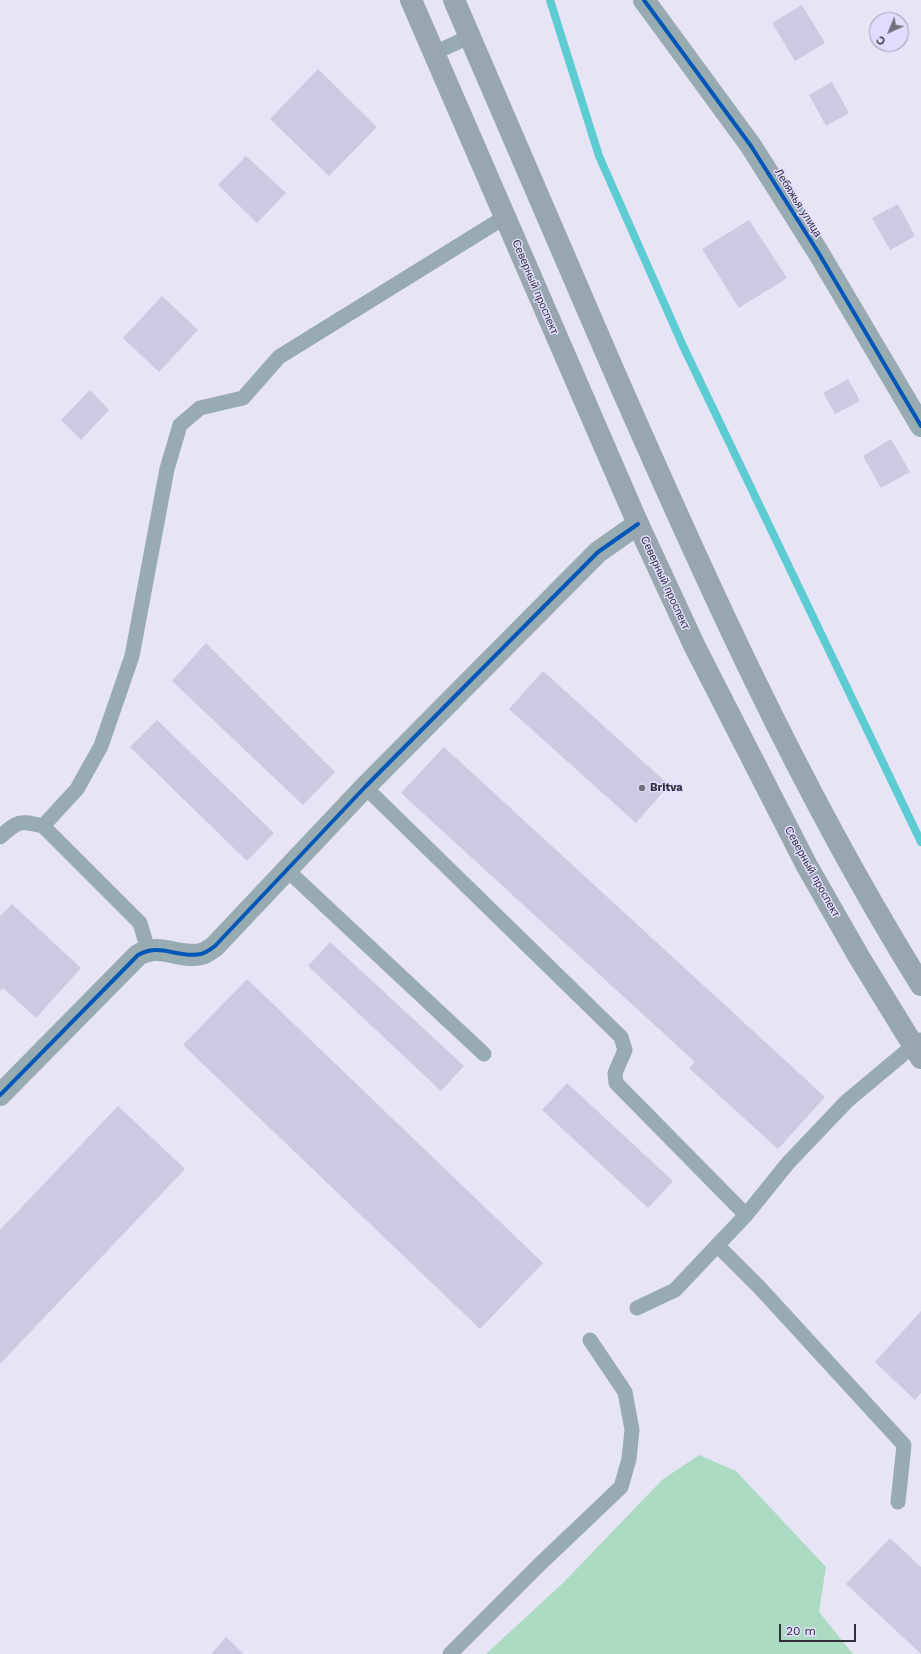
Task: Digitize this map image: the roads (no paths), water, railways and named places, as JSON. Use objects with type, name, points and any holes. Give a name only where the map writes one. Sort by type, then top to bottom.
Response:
[{"type":"main road","name":"Северный проспект","points":[[411,0],[638,524],[695,647],[757,771],[807,866],[859,958],[918,1048]]},
{"type":"main road","points":[[454,0],[674,508],[729,631],[841,847],[892,938],[921,985]]},
{"type":"street","name":"Лебяжья улица","points":[[644,0],[751,146],[818,252],[921,426]]},
{"type":"street","points":[[0,1095],[138,955],[148,950],[158,950],[188,955],[202,954],[215,946],[365,787],[598,552],[638,524]]},
{"type":"lane","points":[[434,53],[469,36]]},
{"type":"lane","points":[[43,826],[77,789],[101,746],[132,656],[167,469],[180,425],[200,408],[243,398],[279,357],[505,217]]},
{"type":"lane","points":[[365,787],[621,1037],[625,1050],[615,1073],[616,1083],[746,1216]]},
{"type":"lane","points":[[0,837],[16,823],[29,823],[43,826],[140,923],[148,950]]},
{"type":"lane","points":[[287,870],[484,1054]]},
{"type":"lane","points":[[637,1308],[675,1290],[746,1216],[788,1163],[847,1101],[918,1048]]},
{"type":"lane","points":[[717,1245],[760,1288],[904,1444],[898,1502]]},
{"type":"lane","points":[[450,1654],[539,1565],[621,1487],[629,1459],[632,1430],[626,1392],[590,1340]]},
{"type":"waterway","points":[[550,0],[599,156],[683,346],[921,842]]},
{"type":"place","name":"Britva","points":[[642,788]]}]
